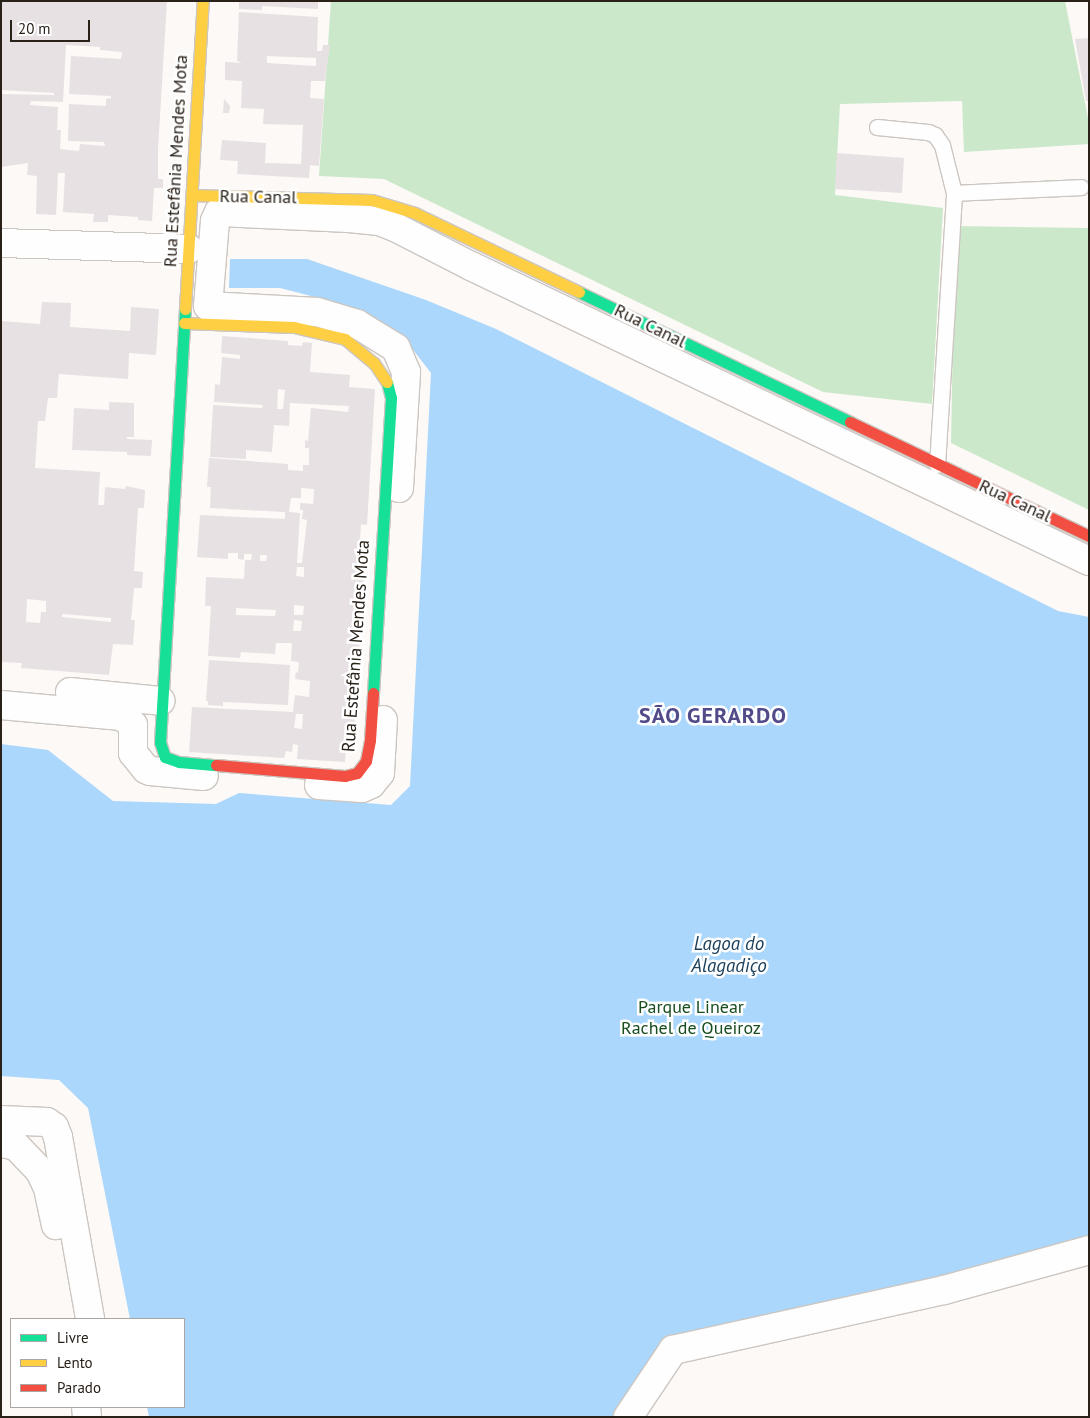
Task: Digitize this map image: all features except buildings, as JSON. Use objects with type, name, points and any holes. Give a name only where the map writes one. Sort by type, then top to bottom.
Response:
[{"type":"street","name":"Rua Estefânia Mendes Mota","points":[[184,323],[294,328],[345,339],[374,363],[386,379],[390,408],[370,740],[366,761],[357,773],[345,776],[190,764],[169,760],[160,742],[161,701],[203,1]]},
{"type":"street","name":"Rua Canal","points":[[192,195],[350,199],[390,204],[441,226],[937,465],[1089,536]]},
{"type":"street","points":[[1,705],[122,716],[133,725],[133,753],[150,771],[362,788],[371,784],[380,773],[406,372],[396,348],[357,324],[317,312],[208,306],[215,221],[219,212],[349,218],[379,221],[396,227],[471,266],[1089,561]]},
{"type":"street","points":[[1,242],[189,250]]},
{"type":"street","points":[[1,686],[161,701]]},
{"type":"street","points":[[1,1120],[46,1122],[54,1127],[58,1138],[90,1318]]},
{"type":"street","points":[[1,1144],[16,1146],[40,1171],[52,1205],[71,1318]]},
{"type":"street","points":[[628,1417],[673,1350],[944,1290],[1089,1250]]},
{"type":"lane","points":[[877,127],[928,132],[935,135],[942,145],[954,193],[937,465]]},
{"type":"lane","points":[[954,193],[1081,187]]},
{"type":"green space","points":[[331,1],[1065,1],[1089,123],[1089,144],[964,152],[962,101],[840,104],[835,195],[943,208],[932,404],[823,392],[384,179],[319,176]]},
{"type":"green space","points":[[955,226],[1089,228],[1089,510],[951,443]]},
{"type":"water","name":"Lagoa do Alagadiço","points":[[230,259],[307,259],[426,300],[496,329],[1058,611],[1089,617],[1089,1237],[962,1274],[671,1336],[614,1417],[149,1417],[147,1408],[185,1408],[185,1318],[130,1318],[88,1108],[59,1080],[1,1076],[1,744],[48,750],[113,801],[216,804],[239,793],[391,805],[410,786],[431,373],[407,342],[346,305],[280,288],[229,288]]},
{"type":"traffic: fast","points":[[579,292],[850,422]]},
{"type":"traffic: fast","points":[[185,309],[160,742],[165,757],[179,762],[216,765]]},
{"type":"traffic: fast","points":[[373,693],[391,398],[387,382]]},
{"type":"traffic: slow","points":[[185,309],[203,1]]},
{"type":"traffic: slow","points":[[192,195],[372,200],[415,213],[579,292]]},
{"type":"traffic: slow","points":[[184,323],[294,327],[345,339],[374,363],[387,382]]},
{"type":"traffic: jam","points":[[850,422],[1089,536]]},
{"type":"traffic: jam","points":[[216,765],[345,776],[357,773],[366,761],[370,740],[373,693]]},
{"type":"district","name":"SÃO GERARDO","points":[[713,716]]},
{"type":"park label","name":"Parque Linear Rachel de Queiroz","points":[[691,1018]]}]
